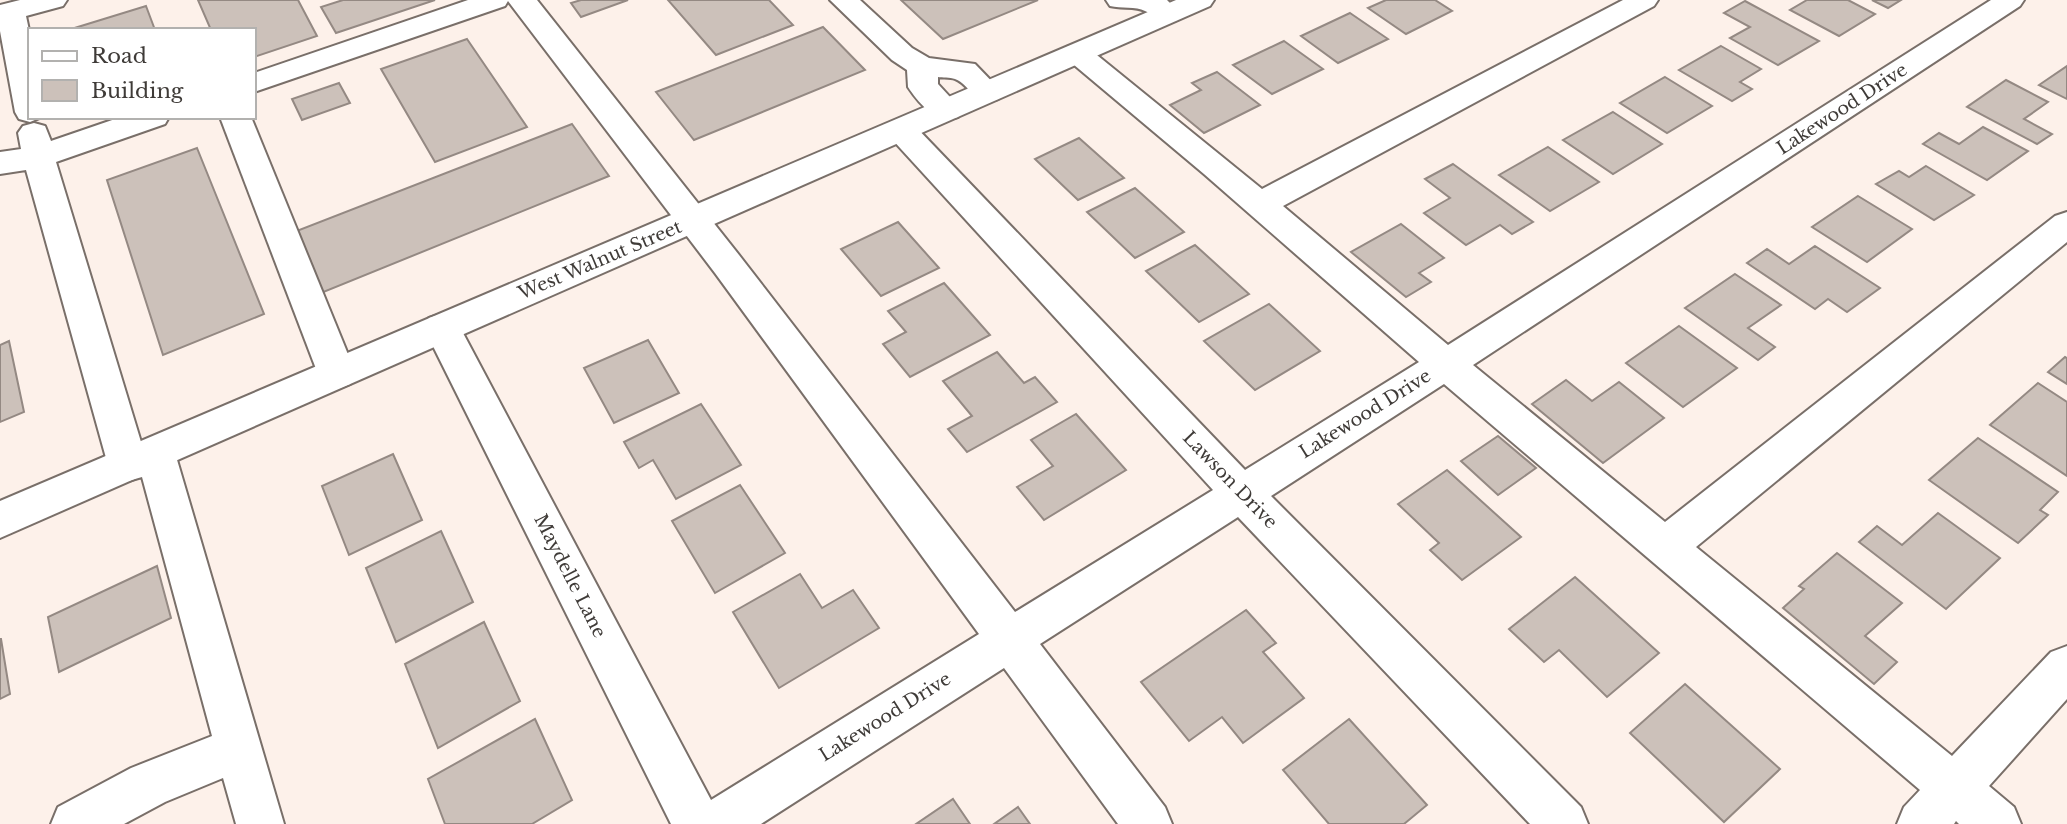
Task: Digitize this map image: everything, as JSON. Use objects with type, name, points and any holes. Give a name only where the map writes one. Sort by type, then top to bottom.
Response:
[{"type":"street","points":[[28,111],[12,82],[5,13],[53,0]]},
{"type":"street","points":[[256,82],[495,0]]},
{"type":"street","points":[[522,0],[693,220],[1147,824]]},
{"type":"street","points":[[844,0],[902,54],[922,66],[964,71],[987,92]]},
{"type":"street","points":[[1120,0],[1159,6]]},
{"type":"street","name":"West Walnut Street","points":[[0,520],[1077,53],[1159,6],[1200,0]]},
{"type":"street","points":[[1260,204],[1644,0]]},
{"type":"street","name":"Lakewood Drive","points":[[717,824],[1446,364],[2010,0]]},
{"type":"street","points":[[1077,53],[1997,824]]},
{"type":"street","points":[[922,66],[923,87],[947,110]]},
{"type":"street","points":[[31,119],[38,157],[142,459],[260,824]]},
{"type":"street","points":[[0,163],[38,157],[148,119]]},
{"type":"street","points":[[236,119],[337,374]]},
{"type":"street","name":"Lawson Drive","points":[[901,130],[1240,492],[1564,824]]},
{"type":"street","points":[[1666,546],[2067,224]]},
{"type":"street","name":"Maydelle Lane","points":[[442,328],[697,824]]},
{"type":"street","points":[[1921,824],[2067,667]]},
{"type":"street","points":[[75,824],[148,785],[237,749]]},
{"type":"building","points":[[198,0],[298,0],[317,36],[256,56],[256,28],[210,28]]},
{"type":"building","points":[[343,0],[435,0],[336,33],[321,7]]},
{"type":"building","points":[[581,0],[628,0],[581,17],[571,3]]},
{"type":"building","points":[[668,0],[769,0],[793,25],[716,55]]},
{"type":"building","points":[[901,0],[1038,0],[943,39]]},
{"type":"building","points":[[1386,0],[1435,0],[1452,11],[1406,34],[1368,8]]},
{"type":"building","points":[[1807,0],[1848,0],[1875,14],[1839,36],[1790,10]]},
{"type":"building","points":[[1872,0],[1901,0],[1888,8]]},
{"type":"building","points":[[1745,1],[1819,41],[1778,65],[1730,38],[1750,27],[1724,13]]},
{"type":"building","points":[[146,6],[154,28],[74,28]]},
{"type":"building","points":[[1350,13],[1388,39],[1338,63],[1301,36]]},
{"type":"building","points":[[823,27],[865,70],[694,140],[656,92]]},
{"type":"building","points":[[467,39],[527,127],[435,162],[381,69]]},
{"type":"building","points":[[1284,41],[1323,69],[1272,94],[1233,65]]},
{"type":"building","points":[[1721,46],[1761,69],[1740,82],[1752,89],[1732,101],[1679,70]]},
{"type":"building","points":[[2067,66],[2067,99],[2039,85]]},
{"type":"building","points":[[1217,72],[1260,105],[1204,133],[1170,105],[1201,90],[1192,83]]},
{"type":"building","points":[[1665,77],[1712,106],[1667,133],[1620,103]]},
{"type":"building","points":[[2006,80],[2048,102],[2024,119],[2052,134],[2037,144],[1967,107]]},
{"type":"building","points":[[339,83],[350,103],[302,120],[292,99]]},
{"type":"building","points":[[1613,112],[1662,144],[1613,174],[1563,140]]},
{"type":"building","points":[[572,124],[609,176],[321,293],[294,232]]},
{"type":"building","points":[[1983,127],[2028,151],[1987,180],[1923,144],[1939,133],[1959,144]]},
{"type":"building","points":[[1079,138],[1124,178],[1078,200],[1035,159]]},
{"type":"building","points":[[1548,147],[1599,182],[1550,211],[1499,175]]},
{"type":"building","points":[[197,148],[264,314],[163,355],[107,180]]},
{"type":"building","points":[[1453,164],[1533,222],[1512,234],[1500,225],[1466,245],[1424,213],[1450,198],[1425,179]]},
{"type":"building","points":[[1926,166],[1974,195],[1934,220],[1876,184],[1899,171],[1909,177]]},
{"type":"building","points":[[1135,188],[1184,232],[1135,258],[1087,212]]},
{"type":"building","points":[[1858,196],[1912,229],[1867,262],[1812,227]]},
{"type":"building","points":[[898,222],[939,268],[881,296],[841,249]]},
{"type":"building","points":[[1401,224],[1444,258],[1419,273],[1431,282],[1406,297],[1351,252]]},
{"type":"building","points":[[1195,245],[1249,294],[1199,322],[1146,271]]},
{"type":"building","points":[[1815,246],[1880,288],[1847,312],[1828,299],[1815,309],[1747,263],[1767,249],[1789,264]]},
{"type":"building","points":[[1735,274],[1781,305],[1748,328],[1775,347],[1758,360],[1685,308]]},
{"type":"building","points":[[944,283],[990,335],[910,377],[883,344],[906,332],[888,311]]},
{"type":"building","points":[[1269,304],[1320,351],[1255,390],[1204,341]]},
{"type":"building","points":[[1679,326],[1737,368],[1683,407],[1626,363]]},
{"type":"building","points":[[648,340],[679,393],[614,423],[584,368]]},
{"type":"building","points":[[9,341],[24,412],[0,422],[0,345]]},
{"type":"building","points":[[997,352],[1024,383],[1035,377],[1057,402],[967,452],[948,429],[972,416],[943,381]]},
{"type":"building","points":[[2067,358],[2067,384],[2048,372]]},
{"type":"building","points":[[1566,380],[1592,401],[1619,382],[1664,418],[1603,463],[1532,404]]},
{"type":"building","points":[[2038,383],[2067,402],[2067,476],[1990,425]]},
{"type":"building","points":[[701,404],[741,465],[676,499],[653,460],[639,468],[624,442]]},
{"type":"building","points":[[1076,414],[1126,470],[1044,520],[1017,487],[1053,466],[1031,440]]},
{"type":"building","points":[[1498,436],[1536,468],[1498,495],[1461,461]]},
{"type":"building","points":[[1978,438],[2058,492],[2040,510],[2048,515],[2018,543],[1929,480]]},
{"type":"building","points":[[393,454],[422,520],[349,555],[322,486]]},
{"type":"building","points":[[1447,470],[1521,537],[1462,580],[1430,550],[1439,543],[1398,504]]},
{"type":"building","points":[[740,485],[785,553],[715,593],[672,521]]},
{"type":"building","points":[[1938,513],[2000,558],[1946,609],[1859,542],[1877,526],[1902,545]]},
{"type":"building","points":[[441,531],[473,602],[396,642],[366,568]]},
{"type":"building","points":[[1837,553],[1902,603],[1865,636],[1897,662],[1874,684],[1783,608],[1804,589],[1799,586]]},
{"type":"building","points":[[157,566],[171,618],[59,672],[48,617]]},
{"type":"building","points":[[800,574],[822,608],[853,590],[879,628],[779,688],[733,612]]},
{"type":"building","points":[[1575,577],[1659,653],[1607,697],[1559,650],[1544,662],[1509,629]]},
{"type":"building","points":[[1246,610],[1276,643],[1263,652],[1304,698],[1243,743],[1222,717],[1189,741],[1141,682]]},
{"type":"building","points":[[484,622],[520,701],[438,748],[405,664]]},
{"type":"building","points":[[0,639],[10,694],[0,699]]},
{"type":"building","points":[[1685,684],[1780,769],[1724,822],[1630,733]]},
{"type":"building","points":[[535,719],[572,800],[532,824],[445,824],[428,779]]},
{"type":"building","points":[[1349,719],[1427,805],[1404,824],[1329,824],[1283,770]]},
{"type":"building","points":[[953,799],[970,824],[916,824]]},
{"type":"building","points":[[1018,807],[1030,824],[994,824]]}]
